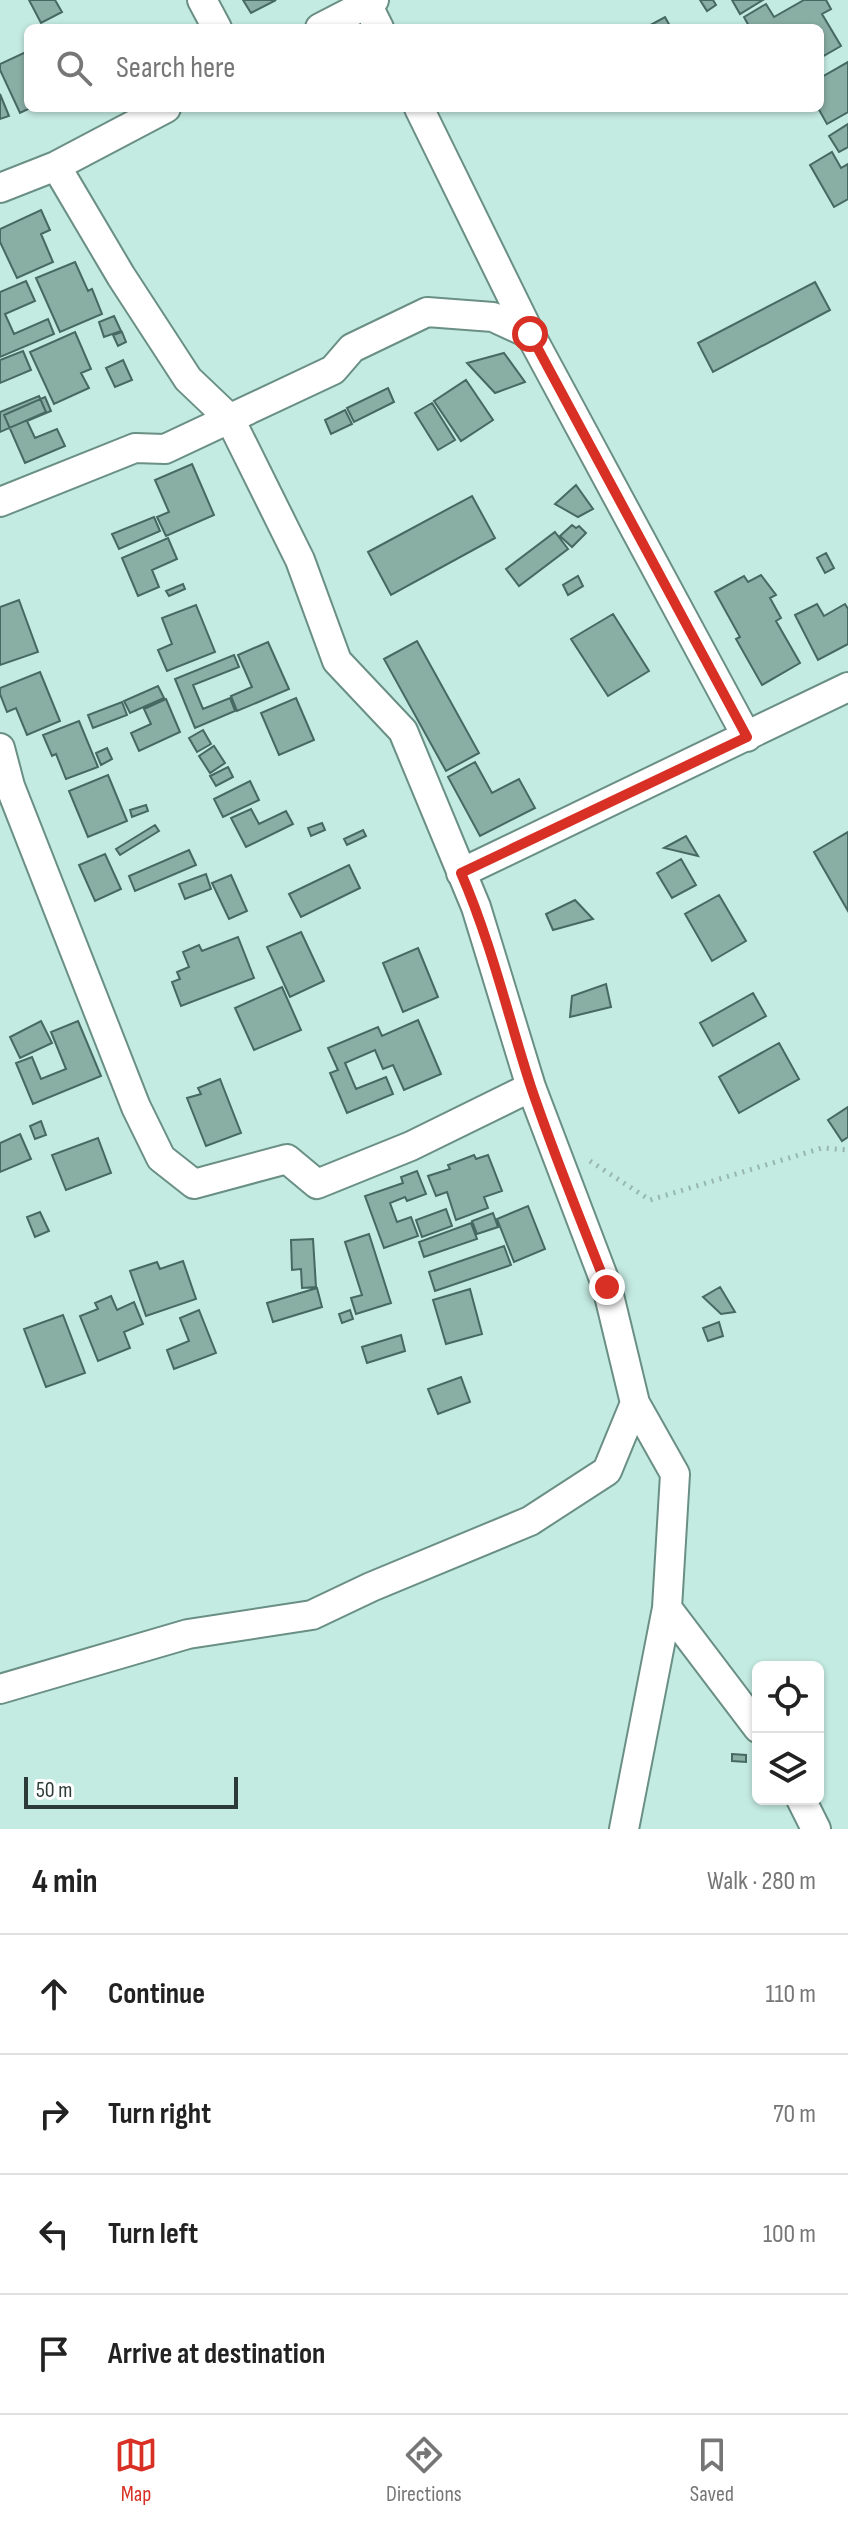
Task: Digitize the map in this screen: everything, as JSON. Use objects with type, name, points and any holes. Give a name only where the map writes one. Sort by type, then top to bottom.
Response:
[{"type":"street","points":[[202,0],[215,24]]},
{"type":"street","points":[[332,24],[373,11]]},
{"type":"street","points":[[0,188],[56,166],[158,112]]},
{"type":"street","points":[[421,112],[530,334],[747,737]]},
{"type":"street","points":[[56,166],[121,276],[188,379],[230,419],[300,560],[337,661],[403,731],[476,907],[531,1087],[607,1287],[635,1403],[675,1474],[667,1608],[624,1829]]},
{"type":"street","points":[[0,502],[135,448],[165,449],[333,370],[352,348],[427,312],[493,317],[530,334]]},
{"type":"street","points":[[461,873],[848,687]]},
{"type":"street","points":[[0,748],[10,786],[136,1107],[161,1158],[194,1184],[287,1159],[317,1184],[411,1146],[531,1087]]},
{"type":"street","points":[[0,1689],[188,1634],[312,1615],[530,1521],[607,1471],[635,1403]]},
{"type":"street","points":[[667,1608],[752,1720]]},
{"type":"street","points":[[804,1805],[816,1829]]},
{"type":"path","points":[[587,1159],[650,1200],[822,1148],[848,1150]]},
{"type":"building","points":[[29,0],[55,0],[62,12],[41,23]]},
{"type":"building","points":[[243,0],[276,0],[251,13]]},
{"type":"building","points":[[700,0],[713,0],[716,5],[707,11]]},
{"type":"building","points":[[732,0],[763,0],[740,14]]},
{"type":"building","points":[[804,0],[826,0],[831,9],[822,14],[841,46],[824,56],[824,24],[748,24],[744,17],[766,4],[774,17]]},
{"type":"building","points":[[665,17],[669,24],[652,24]]},
{"type":"building","points":[[24,53],[24,111],[20,113],[0,70],[0,64]]},
{"type":"building","points":[[848,62],[848,112],[827,124],[820,112],[824,112],[824,76]]},
{"type":"building","points":[[0,94],[9,116],[0,119]]},
{"type":"building","points":[[848,124],[848,147],[839,152],[829,136]]},
{"type":"building","points":[[832,152],[841,168],[848,164],[848,199],[834,207],[810,165]]},
{"type":"building","points":[[41,210],[50,230],[41,234],[53,262],[17,278],[0,242],[0,229]]},
{"type":"building","points":[[75,262],[88,291],[92,289],[102,314],[60,332],[36,278]]},
{"type":"building","points":[[26,281],[35,301],[5,314],[14,334],[48,319],[54,334],[0,357],[0,292]]},
{"type":"building","points":[[815,282],[830,310],[713,372],[698,343]]},
{"type":"building","points":[[114,316],[121,331],[104,337],[99,322]]},
{"type":"building","points":[[75,332],[91,369],[81,373],[89,388],[54,404],[30,352]]},
{"type":"building","points":[[122,332],[126,342],[118,346],[113,335]]},
{"type":"building","points":[[23,351],[31,370],[0,383],[0,360]]},
{"type":"building","points":[[504,353],[525,382],[495,393],[467,363]]},
{"type":"building","points":[[123,360],[132,380],[115,387],[106,368]]},
{"type":"building","points":[[466,380],[493,420],[461,441],[434,401]]},
{"type":"building","points":[[388,388],[394,402],[354,422],[347,408]]},
{"type":"building","points":[[39,396],[46,412],[0,432],[0,412]]},
{"type":"building","points":[[45,397],[51,411],[27,421],[35,438],[57,429],[65,446],[25,463],[4,415]]},
{"type":"building","points":[[432,403],[455,440],[438,450],[415,413]]},
{"type":"building","points":[[345,410],[352,424],[331,434],[325,420]]},
{"type":"building","points":[[192,464],[214,515],[166,536],[157,517],[169,512],[155,480]]},
{"type":"building","points":[[576,485],[593,509],[578,517],[555,504]]},
{"type":"building","points":[[472,496],[495,538],[391,595],[368,552]]},
{"type":"building","points":[[154,517],[160,531],[119,549],[112,534]]},
{"type":"building","points":[[572,525],[576,528],[579,526],[586,533],[572,547],[560,536]]},
{"type":"building","points":[[555,532],[568,549],[519,586],[506,569]]},
{"type":"building","points":[[168,538],[177,559],[152,570],[159,587],[138,596],[122,558]]},
{"type":"building","points":[[826,553],[834,568],[825,573],[817,558]]},
{"type":"building","points":[[761,575],[776,595],[770,598],[781,618],[776,621],[800,663],[762,685],[736,639],[740,637],[715,592],[744,576],[748,582]]},
{"type":"building","points":[[578,576],[583,586],[568,595],[563,585]]},
{"type":"building","points":[[183,584],[185,589],[169,596],[166,591]]},
{"type":"building","points":[[19,600],[38,652],[0,665],[0,607]]},
{"type":"building","points":[[817,604],[824,616],[845,604],[848,609],[848,644],[818,660],[795,615]]},
{"type":"building","points":[[196,605],[215,652],[167,671],[158,650],[172,644],[162,618]]},
{"type":"building","points":[[613,614],[649,671],[608,696],[571,639]]},
{"type":"building","points":[[417,641],[479,753],[446,771],[384,659]]},
{"type":"building","points":[[268,642],[289,689],[237,711],[231,696],[252,687],[238,655]]},
{"type":"building","points":[[234,655],[239,667],[193,685],[203,709],[230,698],[235,711],[195,728],[175,679]]},
{"type":"building","points":[[40,672],[60,721],[27,735],[16,708],[7,712],[0,688]]},
{"type":"building","points":[[158,686],[164,698],[130,713],[124,701]]},
{"type":"building","points":[[296,698],[314,740],[279,755],[261,713]]},
{"type":"building","points":[[166,699],[180,732],[139,751],[131,733],[151,724],[144,709]]},
{"type":"building","points":[[122,702],[127,715],[93,728],[88,715]]},
{"type":"building","points":[[79,721],[98,767],[66,779],[56,754],[52,756],[43,735]]},
{"type":"building","points":[[203,730],[211,744],[197,752],[189,738]]},
{"type":"building","points":[[214,746],[225,763],[210,773],[199,756]]},
{"type":"building","points":[[107,748],[112,759],[101,765],[96,753]]},
{"type":"building","points":[[475,762],[492,793],[519,779],[535,808],[480,836],[448,777]]},
{"type":"building","points":[[228,767],[233,777],[216,786],[210,776]]},
{"type":"building","points":[[108,775],[127,821],[88,837],[69,791]]},
{"type":"building","points":[[250,781],[259,800],[223,817],[214,799]]},
{"type":"building","points":[[146,805],[148,811],[132,817],[130,810]]},
{"type":"building","points":[[251,809],[259,824],[286,811],[293,824],[246,847],[231,818]]},
{"type":"building","points":[[322,823],[325,830],[311,836],[308,828]]},
{"type":"building","points":[[155,825],[159,831],[120,855],[116,849]]},
{"type":"building","points":[[363,830],[366,836],[347,845],[344,839]]},
{"type":"building","points":[[848,832],[848,911],[814,852]]},
{"type":"building","points":[[686,836],[698,856],[664,848]]},
{"type":"building","points":[[189,850],[196,865],[135,891],[129,876]]},
{"type":"building","points":[[105,854],[121,889],[95,901],[79,865]]},
{"type":"building","points":[[681,859],[696,885],[672,898],[657,873]]},
{"type":"building","points":[[349,865],[360,888],[301,917],[289,894]]},
{"type":"building","points":[[206,874],[211,889],[185,899],[179,884]]},
{"type":"building","points":[[231,875],[247,911],[229,919],[212,883]]},
{"type":"building","points":[[719,895],[746,941],[712,961],[685,914]]},
{"type":"building","points":[[575,900],[593,919],[553,930],[546,914]]},
{"type":"building","points":[[301,932],[324,981],[290,997],[267,947]]},
{"type":"building","points":[[238,937],[254,978],[181,1006],[172,982],[180,979],[177,972],[189,967],[183,952],[199,945],[202,951]]},
{"type":"building","points":[[418,948],[438,997],[403,1012],[383,963]]},
{"type":"building","points":[[606,984],[611,1007],[570,1017],[572,996]]},
{"type":"building","points":[[282,987],[301,1030],[254,1050],[235,1008]]},
{"type":"building","points":[[753,993],[766,1016],[713,1046],[700,1023]]},
{"type":"building","points":[[418,1020],[441,1074],[404,1090],[393,1065],[383,1069],[375,1050],[345,1063],[356,1089],[386,1077],[393,1094],[347,1113],[330,1073],[338,1070],[328,1048],[378,1027],[382,1036]]},
{"type":"building","points":[[41,1021],[52,1043],[20,1058],[10,1037]]},
{"type":"building","points":[[78,1021],[101,1076],[33,1104],[16,1063],[32,1057],[41,1079],[66,1069],[51,1032]]},
{"type":"building","points":[[779,1043],[799,1079],[739,1113],[719,1077]]},
{"type":"building","points":[[220,1079],[241,1133],[206,1146],[187,1098],[201,1094],[198,1088]]},
{"type":"building","points":[[848,1107],[848,1137],[842,1141],[828,1120]]},
{"type":"building","points":[[41,1121],[46,1135],[35,1139],[30,1126]]},
{"type":"building","points":[[20,1134],[31,1159],[0,1172],[0,1143]]},
{"type":"building","points":[[98,1138],[111,1173],[66,1190],[52,1155]]},
{"type":"building","points":[[474,1155],[476,1159],[488,1155],[502,1191],[484,1197],[488,1208],[456,1220],[447,1192],[436,1196],[428,1176],[450,1169],[448,1165]]},
{"type":"building","points":[[417,1171],[426,1194],[390,1203],[397,1222],[411,1217],[418,1236],[384,1248],[365,1196],[403,1183],[401,1177]]},
{"type":"building","points":[[528,1206],[545,1249],[514,1262],[497,1219]]},
{"type":"building","points":[[446,1209],[452,1226],[422,1237],[416,1220]]},
{"type":"building","points":[[40,1212],[49,1231],[35,1237],[27,1217]]},
{"type":"building","points":[[493,1213],[498,1227],[477,1234],[472,1221]]},
{"type":"building","points":[[471,1223],[477,1239],[424,1257],[419,1242]]},
{"type":"building","points":[[369,1234],[391,1303],[356,1314],[351,1298],[362,1295],[345,1242]]},
{"type":"building","points":[[313,1239],[316,1287],[302,1288],[301,1269],[292,1270],[291,1240]]},
{"type":"building","points":[[504,1246],[511,1265],[435,1291],[429,1272]]},
{"type":"building","points":[[183,1261],[196,1299],[146,1316],[130,1271],[157,1262],[160,1269]]},
{"type":"building","points":[[720,1287],[735,1312],[721,1314],[703,1297]]},
{"type":"building","points":[[317,1288],[322,1307],[273,1322],[267,1303]]},
{"type":"building","points":[[470,1289],[482,1334],[446,1344],[433,1300]]},
{"type":"building","points":[[111,1296],[117,1310],[134,1302],[143,1324],[124,1332],[130,1348],[98,1361],[80,1316],[98,1309],[95,1303]]},
{"type":"building","points":[[199,1310],[216,1353],[174,1369],[167,1350],[189,1341],[180,1318]]},
{"type":"building","points":[[350,1310],[353,1319],[342,1323],[339,1314]]},
{"type":"building","points":[[63,1315],[85,1373],[46,1387],[24,1329]]},
{"type":"building","points":[[719,1322],[723,1336],[708,1341],[703,1328]]},
{"type":"building","points":[[401,1335],[405,1351],[367,1363],[362,1347]]},
{"type":"building","points":[[461,1377],[470,1402],[438,1414],[428,1389]]},
{"type":"building","points":[[732,1754],[746,1755],[746,1762],[732,1761]]},
{"type":"route","points":[[530,334],[747,737],[461,873],[476,907],[531,1087],[607,1287]]}]
